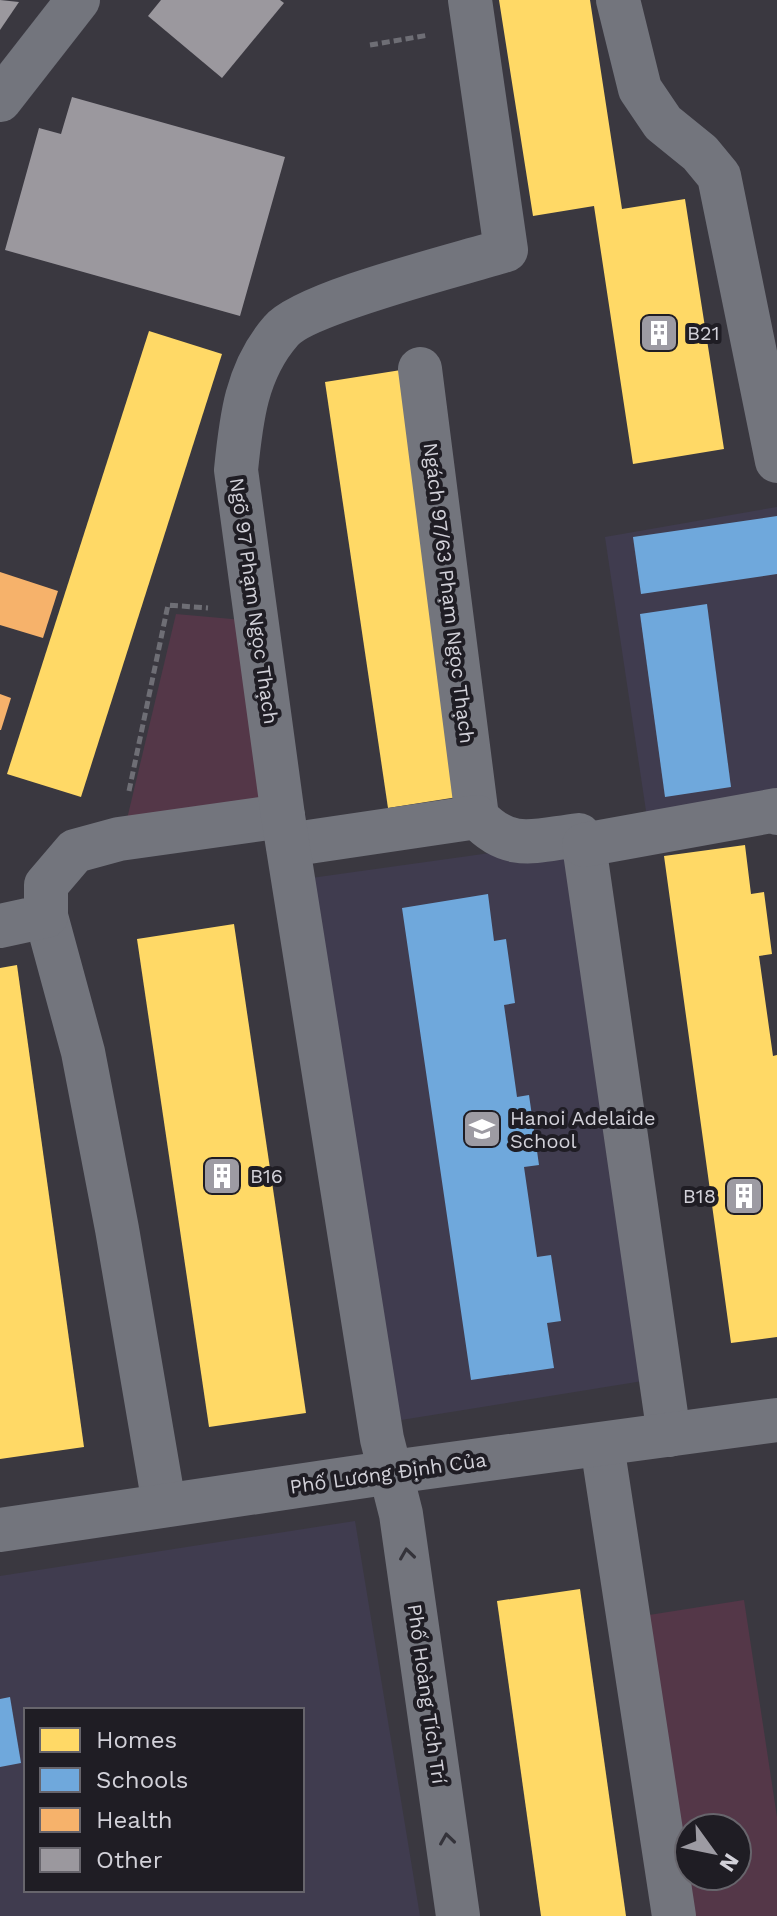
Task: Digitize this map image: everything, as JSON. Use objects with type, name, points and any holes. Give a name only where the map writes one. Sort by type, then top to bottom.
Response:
[{"type":"street","points":[[2,91],[78,0]]},
{"type":"street","points":[[618,0],[640,89],[663,123],[700,153],[719,176],[777,461]]},
{"type":"street","name":"Ngõ 97 Phạm Ngọc Thạch","points":[[392,1472],[382,1439],[286,830],[236,470],[243,408],[257,369],[282,329],[316,308],[506,250],[472,14]]},
{"type":"street","name":"Ngách 97/63 Phạm Ngọc Thạch","points":[[420,369],[491,829]]},
{"type":"street","points":[[584,845],[777,810],[777,813]]},
{"type":"street","points":[[164,1504],[83,1052],[46,916],[46,885],[75,851],[119,839],[286,830],[491,829],[518,842],[579,835],[584,845],[669,1435]]},
{"type":"street","points":[[0,926],[46,916]]},
{"type":"street","name":"Phố Lương Định Của","points":[[0,1530],[164,1504],[777,1420]]},
{"type":"street","points":[[602,1445],[674,1916]]},
{"type":"street","name":"Phố Hoàng Tích Trí","points":[[392,1472],[401,1514],[458,1916]]},
{"type":"path","points":[[370,45],[472,14]]},
{"type":"path","points":[[119,839],[168,605],[256,612]]},
{"type":"shaded area","points":[[777,507],[777,800],[648,824],[605,537]]},
{"type":"shaded area","points":[[176,614],[243,620],[269,808],[127,819]]},
{"type":"shaded area","name":"Hanoi Adelaide School","points":[[576,841],[655,1379],[395,1421],[304,879]]},
{"type":"shaded area","points":[[355,1521],[420,1916],[0,1916],[0,1576]]},
{"type":"shaded area","points":[[744,1600],[777,1817],[777,1916],[695,1916],[691,1892],[753,1892],[753,1812],[679,1812],[649,1615]]},
{"type":"building: Homes","name":"B21","points":[[499,0],[590,0],[622,209],[685,199],[724,449],[633,464],[594,206],[533,216]]},
{"type":"building: Homes","points":[[149,331],[222,354],[81,797],[7,774]]},
{"type":"building: Homes","points":[[401,370],[464,796],[388,808],[325,382]]},
{"type":"building: Homes","name":"B18","points":[[745,845],[751,894],[764,892],[772,954],[759,956],[773,1056],[777,1055],[777,1337],[731,1343],[664,856]]},
{"type":"building: Homes","name":"B16","points":[[234,924],[306,1413],[209,1427],[137,939]]},
{"type":"building: Homes","points":[[17,965],[84,1447],[0,1459],[0,968]]},
{"type":"building: Homes","points":[[580,1589],[626,1916],[541,1916],[497,1601]]},
{"type":"building: Schools","points":[[777,516],[777,574],[641,594],[633,537]]},
{"type":"building: Schools","points":[[707,604],[731,787],[665,797],[640,614]]},
{"type":"building: Schools","points":[[488,894],[494,941],[506,939],[515,1003],[504,1005],[517,1097],[529,1095],[539,1165],[524,1167],[537,1257],[551,1255],[561,1321],[547,1323],[554,1368],[471,1380],[402,908]]},
{"type":"building: Schools","points":[[10,1697],[21,1763],[0,1767],[0,1699]]},
{"type":"building: Health","points":[[0,572],[58,591],[43,638],[0,625]]},
{"type":"building: Health","points":[[0,694],[11,698],[1,730],[0,730]]},
{"type":"building: Other","points":[[0,0],[19,2],[0,30]]},
{"type":"building: Other","points":[[161,0],[280,0],[284,3],[222,78],[148,16]]},
{"type":"building: Other","points":[[72,97],[285,157],[240,316],[5,250],[39,128],[61,134]]},
{"type":"place","name":"B21","points":[[659,333]]},
{"type":"place","name":"Hanoi Adelaide School","points":[[482,1129]]},
{"type":"place","name":"B16","points":[[222,1176]]},
{"type":"place","name":"B18","points":[[744,1196]]}]
